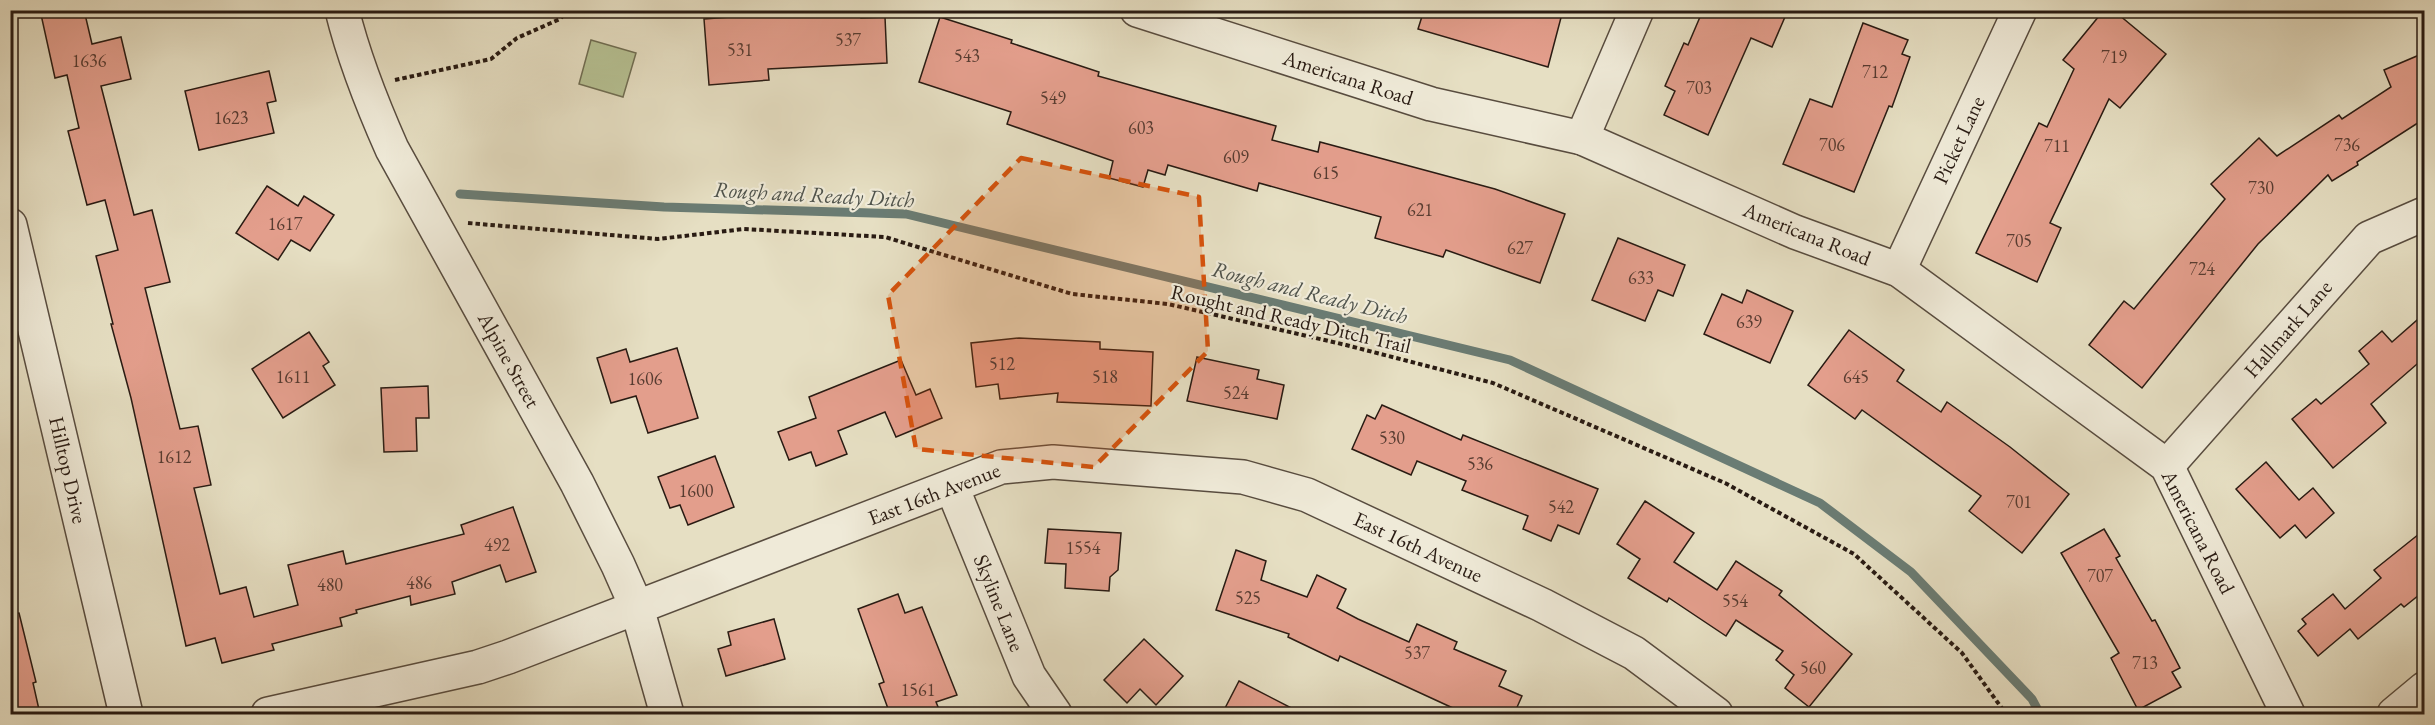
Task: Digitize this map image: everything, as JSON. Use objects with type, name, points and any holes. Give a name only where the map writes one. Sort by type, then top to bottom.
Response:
[{"type":"street","name":"Alpine Street","points":[[342,10],[349,40],[368,94],[392,149],[577,483],[637,608],[667,714]]},
{"type":"street","name":"Americana Road","points":[[1137,10],[1431,104],[1582,138],[1795,232],[1899,270],[2167,466],[2288,714]]},
{"type":"street","points":[[1582,138],[1637,10]]},
{"type":"street","name":"Picket Lane","points":[[1899,270],[2020,10]]},
{"type":"street","name":"Hallmark Lane","points":[[2167,466],[2368,238],[2424,214]]},
{"type":"street","name":"Hilltop Drive","points":[[10,225],[126,714]]},
{"type":"street","name":"East 16th Avenue","points":[[268,714],[478,667],[952,487],[1001,466],[1053,462],[1243,477],[1307,495],[1542,605],[1634,653],[1716,714]]},
{"type":"street","name":"Skyline Lane","points":[[952,487],[1029,676],[1055,714]]},
{"type":"street","points":[[2394,714],[2424,689]]},
{"type":"path","points":[[368,94],[393,81],[491,59],[517,38],[560,19],[568,10]]},
{"type":"path","name":"Rought and Ready Ditch Trail","points":[[468,224],[658,239],[744,229],[885,237],[1072,294],[1168,304],[1346,345],[1493,383],[1725,483],[1854,554],[1962,653],[2006,714]]},
{"type":"highlighted area","points":[[1021,158],[1199,197],[1208,351],[1094,467],[916,449],[888,295]]},
{"type":"green space","points":[[591,40],[636,53],[623,97],[579,84]]},
{"type":"building","points":[[40,10],[84,10],[92,44],[121,37],[131,79],[101,86],[134,215],[152,210],[170,282],[145,288],[180,429],[198,426],[211,485],[194,488],[220,594],[246,587],[254,617],[298,605],[288,565],[343,551],[346,564],[464,534],[461,525],[513,507],[536,572],[506,582],[500,565],[452,582],[455,594],[411,605],[410,596],[356,610],[357,613],[340,618],[342,626],[272,644],[274,650],[222,663],[215,638],[186,646],[131,398],[96,256],[118,250],[105,200],[87,205],[68,131],[79,128],[67,75],[55,78]]},
{"type":"building","points":[[821,10],[861,10],[861,18],[885,17],[887,63],[768,69],[769,80],[709,85],[704,19]]},
{"type":"building","points":[[1424,10],[1563,10],[1548,67],[1418,29]]},
{"type":"building","points":[[1703,10],[1788,10],[1772,47],[1751,38],[1708,135],[1664,115],[1675,91],[1665,86],[1684,43],[1688,45]]},
{"type":"building","points":[[2104,10],[2113,10],[2166,54],[2120,108],[2109,99],[2050,223],[2061,228],[2037,282],[1976,253],[2039,123],[2047,127],[2074,69],[2063,60]]},
{"type":"building","points":[[940,17],[1012,40],[1011,43],[1099,72],[1098,76],[1276,126],[1272,140],[1318,152],[1320,142],[1495,189],[1565,214],[1540,283],[1446,250],[1443,257],[1375,238],[1381,217],[1259,183],[1257,191],[1168,165],[1165,175],[1148,170],[1143,187],[1109,178],[1113,161],[1007,124],[1011,112],[919,82]]},
{"type":"building","points":[[1863,23],[1908,40],[1902,54],[1910,57],[1892,107],[1889,106],[1854,192],[1783,164],[1810,99],[1832,107]]},
{"type":"building","points":[[2424,53],[2424,119],[2332,181],[2328,175],[2258,244],[2142,388],[2089,345],[2124,301],[2134,309],[2225,199],[2211,184],[2259,138],[2277,156],[2339,115],[2342,119],[2391,87],[2384,70]]},
{"type":"building","points":[[269,71],[276,101],[267,103],[274,133],[199,150],[185,91]]},
{"type":"building","points":[[267,186],[298,206],[304,196],[334,215],[310,251],[291,240],[278,260],[236,233]]},
{"type":"building","points":[[1618,238],[1685,265],[1673,296],[1658,290],[1645,321],[1592,300]]},
{"type":"building","points":[[1747,290],[1793,311],[1770,363],[1704,334],[1722,294],[1742,303]]},
{"type":"building","points":[[2424,314],[2424,358],[2371,404],[2386,423],[2333,468],[2292,419],[2316,399],[2321,404],[2369,364],[2359,351],[2382,331],[2392,342]]},
{"type":"building","points":[[1849,330],[1904,370],[1897,381],[1941,412],[1947,402],[2010,447],[2069,494],[2022,553],[1969,511],[1981,496],[1862,410],[1855,419],[1808,385]]},
{"type":"building","points":[[309,332],[329,362],[323,366],[335,385],[283,418],[252,369]]},
{"type":"building","points":[[1019,338],[1100,342],[1100,349],[1153,352],[1151,406],[1057,402],[1058,393],[1000,399],[998,384],[976,387],[971,343]]},
{"type":"building","points":[[677,348],[698,418],[648,433],[636,396],[611,403],[597,358],[626,349],[630,362]]},
{"type":"building","points":[[1197,357],[1259,370],[1257,379],[1284,385],[1277,419],[1187,401]]},
{"type":"building","points":[[901,360],[916,395],[930,389],[942,418],[896,437],[885,412],[838,431],[847,454],[816,466],[811,452],[789,460],[778,432],[816,418],[809,397]]},
{"type":"building","points":[[428,386],[429,418],[416,418],[417,451],[384,452],[381,388]]},
{"type":"building","points":[[1382,405],[1461,440],[1463,435],[1598,489],[1579,534],[1558,525],[1551,541],[1523,529],[1528,516],[1462,490],[1466,481],[1417,461],[1411,475],[1352,449],[1367,415],[1375,419]]},
{"type":"building","points":[[715,456],[734,507],[688,525],[680,505],[670,508],[658,477]]},
{"type":"building","points":[[2266,462],[2299,500],[2313,488],[2334,513],[2306,538],[2295,525],[2280,538],[2236,489]]},
{"type":"building","points":[[1645,501],[1694,533],[1674,562],[1717,590],[1736,561],[1782,591],[1779,595],[1852,654],[1809,707],[1785,688],[1794,675],[1776,660],[1783,651],[1736,620],[1726,636],[1669,598],[1667,602],[1628,578],[1640,559],[1617,544]]},
{"type":"building","points":[[1048,529],[1121,533],[1118,570],[1110,577],[1109,591],[1065,588],[1066,564],[1045,563]]},
{"type":"building","points":[[2104,529],[2120,556],[2116,558],[2152,621],[2155,620],[2180,668],[2172,672],[2181,687],[2138,710],[2111,658],[2119,653],[2061,553]]},
{"type":"building","points":[[2424,530],[2424,591],[2404,607],[2401,604],[2358,639],[2350,629],[2318,656],[2298,631],[2306,624],[2302,619],[2333,594],[2345,609],[2381,578],[2374,570]]},
{"type":"building","points":[[1236,550],[1266,561],[1261,580],[1307,597],[1317,575],[1346,589],[1337,608],[1409,642],[1417,624],[1457,642],[1454,649],[1506,671],[1499,686],[1522,696],[1514,714],[1453,714],[1455,709],[1340,656],[1338,661],[1288,637],[1289,634],[1216,610]]},
{"type":"building","points":[[898,594],[905,613],[922,607],[957,695],[936,702],[941,714],[890,714],[879,684],[884,682],[858,609]]},
{"type":"building","points":[[19,613],[36,682],[33,683],[40,714],[10,714],[10,614]]},
{"type":"building","points":[[774,619],[785,659],[726,676],[718,649],[731,645],[728,632]]},
{"type":"building","points":[[1144,639],[1183,676],[1156,705],[1140,689],[1127,703],[1104,680]]},
{"type":"building","points":[[1239,681],[1303,714],[1222,714]]},
{"type":"waterway","name":"Rough and Ready Ditch","points":[[460,194],[664,207],[906,214],[1510,360],[1820,503],[1911,572],[2032,699],[2040,714]]}]
